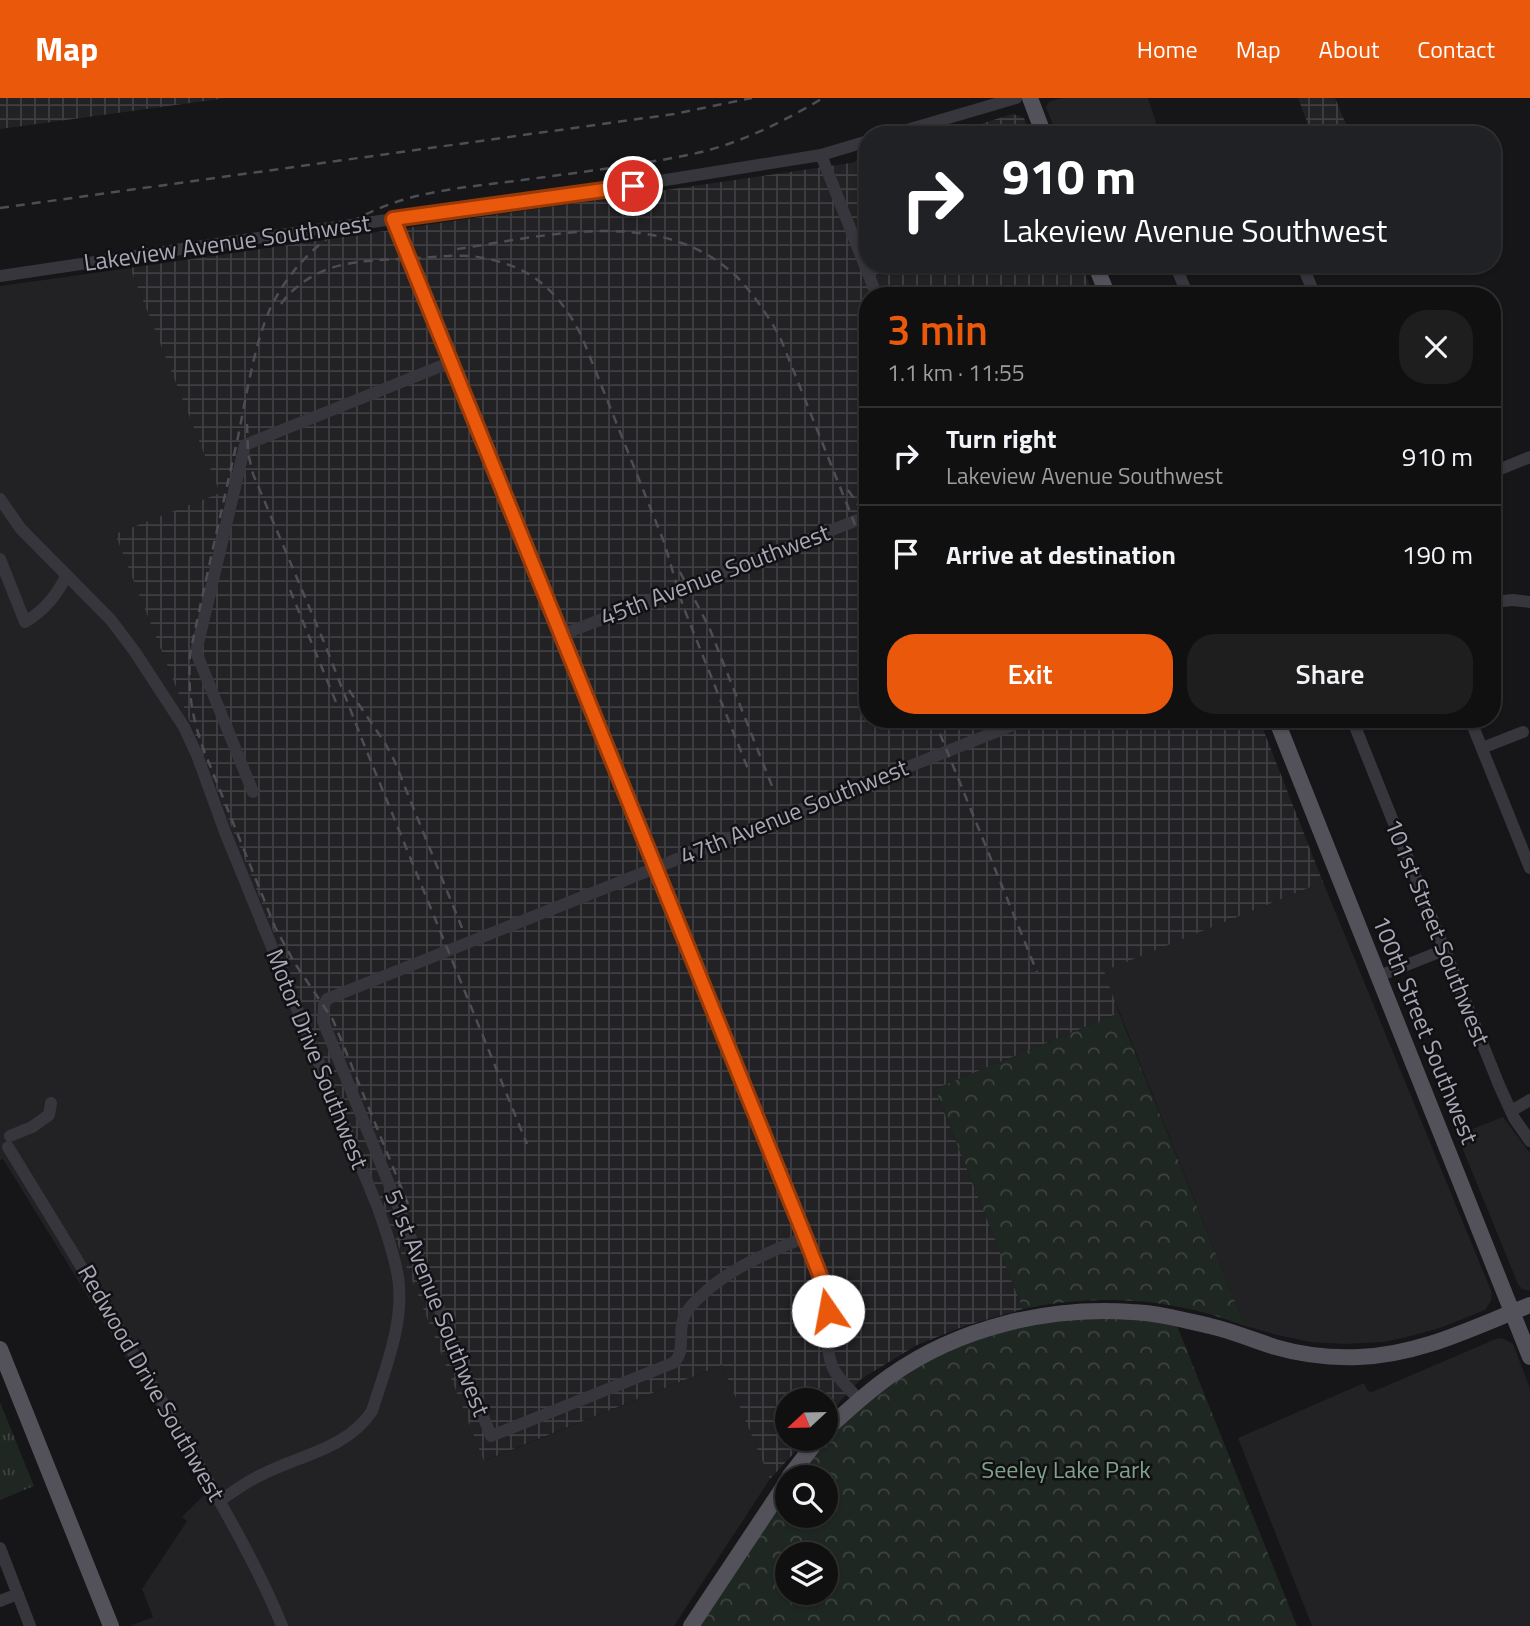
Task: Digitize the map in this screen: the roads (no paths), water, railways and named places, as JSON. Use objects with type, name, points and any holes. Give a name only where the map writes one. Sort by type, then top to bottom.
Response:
[{"type":"main road","points":[[1030,98],[1041,126]]},
{"type":"main road","name":"100th Street Southwest","points":[[1280,728],[1530,1357]]},
{"type":"main road","points":[[838,1419],[859,1399],[907,1365],[950,1342],[992,1327],[1053,1314],[1134,1312],[1214,1327],[1292,1351],[1350,1357],[1384,1355],[1418,1348],[1530,1305]]},
{"type":"main road","points":[[0,1349],[111,1626]]},
{"type":"main road","points":[[798,1465],[809,1451]]},
{"type":"main road","points":[[691,1626],[775,1498]]},
{"type":"street","points":[[921,126],[1016,98]]},
{"type":"street","name":"Lakeview Avenue Southwest","points":[[0,276],[610,189],[821,155],[859,144]]},
{"type":"street","points":[[821,155],[859,251]]},
{"type":"street","points":[[393,219],[825,1288],[830,1361],[841,1381],[859,1399]]},
{"type":"street","points":[[253,792],[195,652],[245,445],[451,362]]},
{"type":"street","points":[[1501,469],[1530,457]]},
{"type":"street","name":"Motor Drive Southwest","points":[[0,499],[22,529],[111,620],[184,727],[378,1208],[399,1280],[398,1318],[372,1411],[363,1424],[349,1436],[261,1475],[219,1501]]},
{"type":"street","name":"45th Avenue Southwest","points":[[561,635],[859,519]]},
{"type":"street","points":[[0,559],[25,622],[39,614],[49,603],[67,575]]},
{"type":"street","points":[[1501,601],[1530,602]]},
{"type":"street","name":"47th Avenue Southwest","points":[[327,999],[1005,728]]},
{"type":"street","name":"101st Street Southwest","points":[[1356,728],[1510,1111],[1530,1141]]},
{"type":"street","points":[[1474,728],[1527,851],[1530,868]]},
{"type":"street","points":[[1482,748],[1523,732]]},
{"type":"street","points":[[1379,976],[1444,950]]},
{"type":"street","name":"51st Avenue Southwest","points":[[327,999],[323,1021],[491,1436],[673,1363],[681,1350],[681,1325],[684,1316],[698,1299],[732,1271],[805,1237]]},
{"type":"street","points":[[1510,1111],[1530,1100]]},
{"type":"street","points":[[4,1141],[49,1115],[51,1103]]},
{"type":"street","name":"Redwood Drive Southwest","points":[[4,1141],[128,1342],[219,1501],[264,1584],[282,1626]]},
{"type":"street","points":[[0,1548],[30,1626]]},
{"type":"street","points":[[0,1601],[18,1594]]},
{"type":"railway","points":[[0,208],[674,114],[752,98]]},
{"type":"railway","points":[[408,1204],[333,1020],[294,962],[275,927],[203,748],[191,702],[190,654],[264,323],[282,287],[313,250],[352,222],[374,211],[444,190],[626,166],[710,150],[760,131],[823,98]]},
{"type":"railway","points":[[457,249],[565,233],[602,231],[638,233],[673,240],[706,254],[736,276],[749,290],[780,337],[859,534]]},
{"type":"railway","points":[[281,304],[308,279],[350,263],[458,256],[483,258],[517,268],[538,280],[556,296],[582,337],[664,542],[683,606],[750,774]]},
{"type":"railway","points":[[247,424],[248,453],[253,474],[527,1144]]},
{"type":"railway","points":[[848,490],[859,506]]},
{"type":"railway","points":[[680,572],[709,627],[774,791]]},
{"type":"railway","points":[[290,590],[338,707]]},
{"type":"railway","points":[[349,690],[394,760],[462,928]]},
{"type":"railway","points":[[938,728],[1037,972]]},
{"type":"park label","name":"Seeley Lake Park","points":[[1066,1470]]}]
